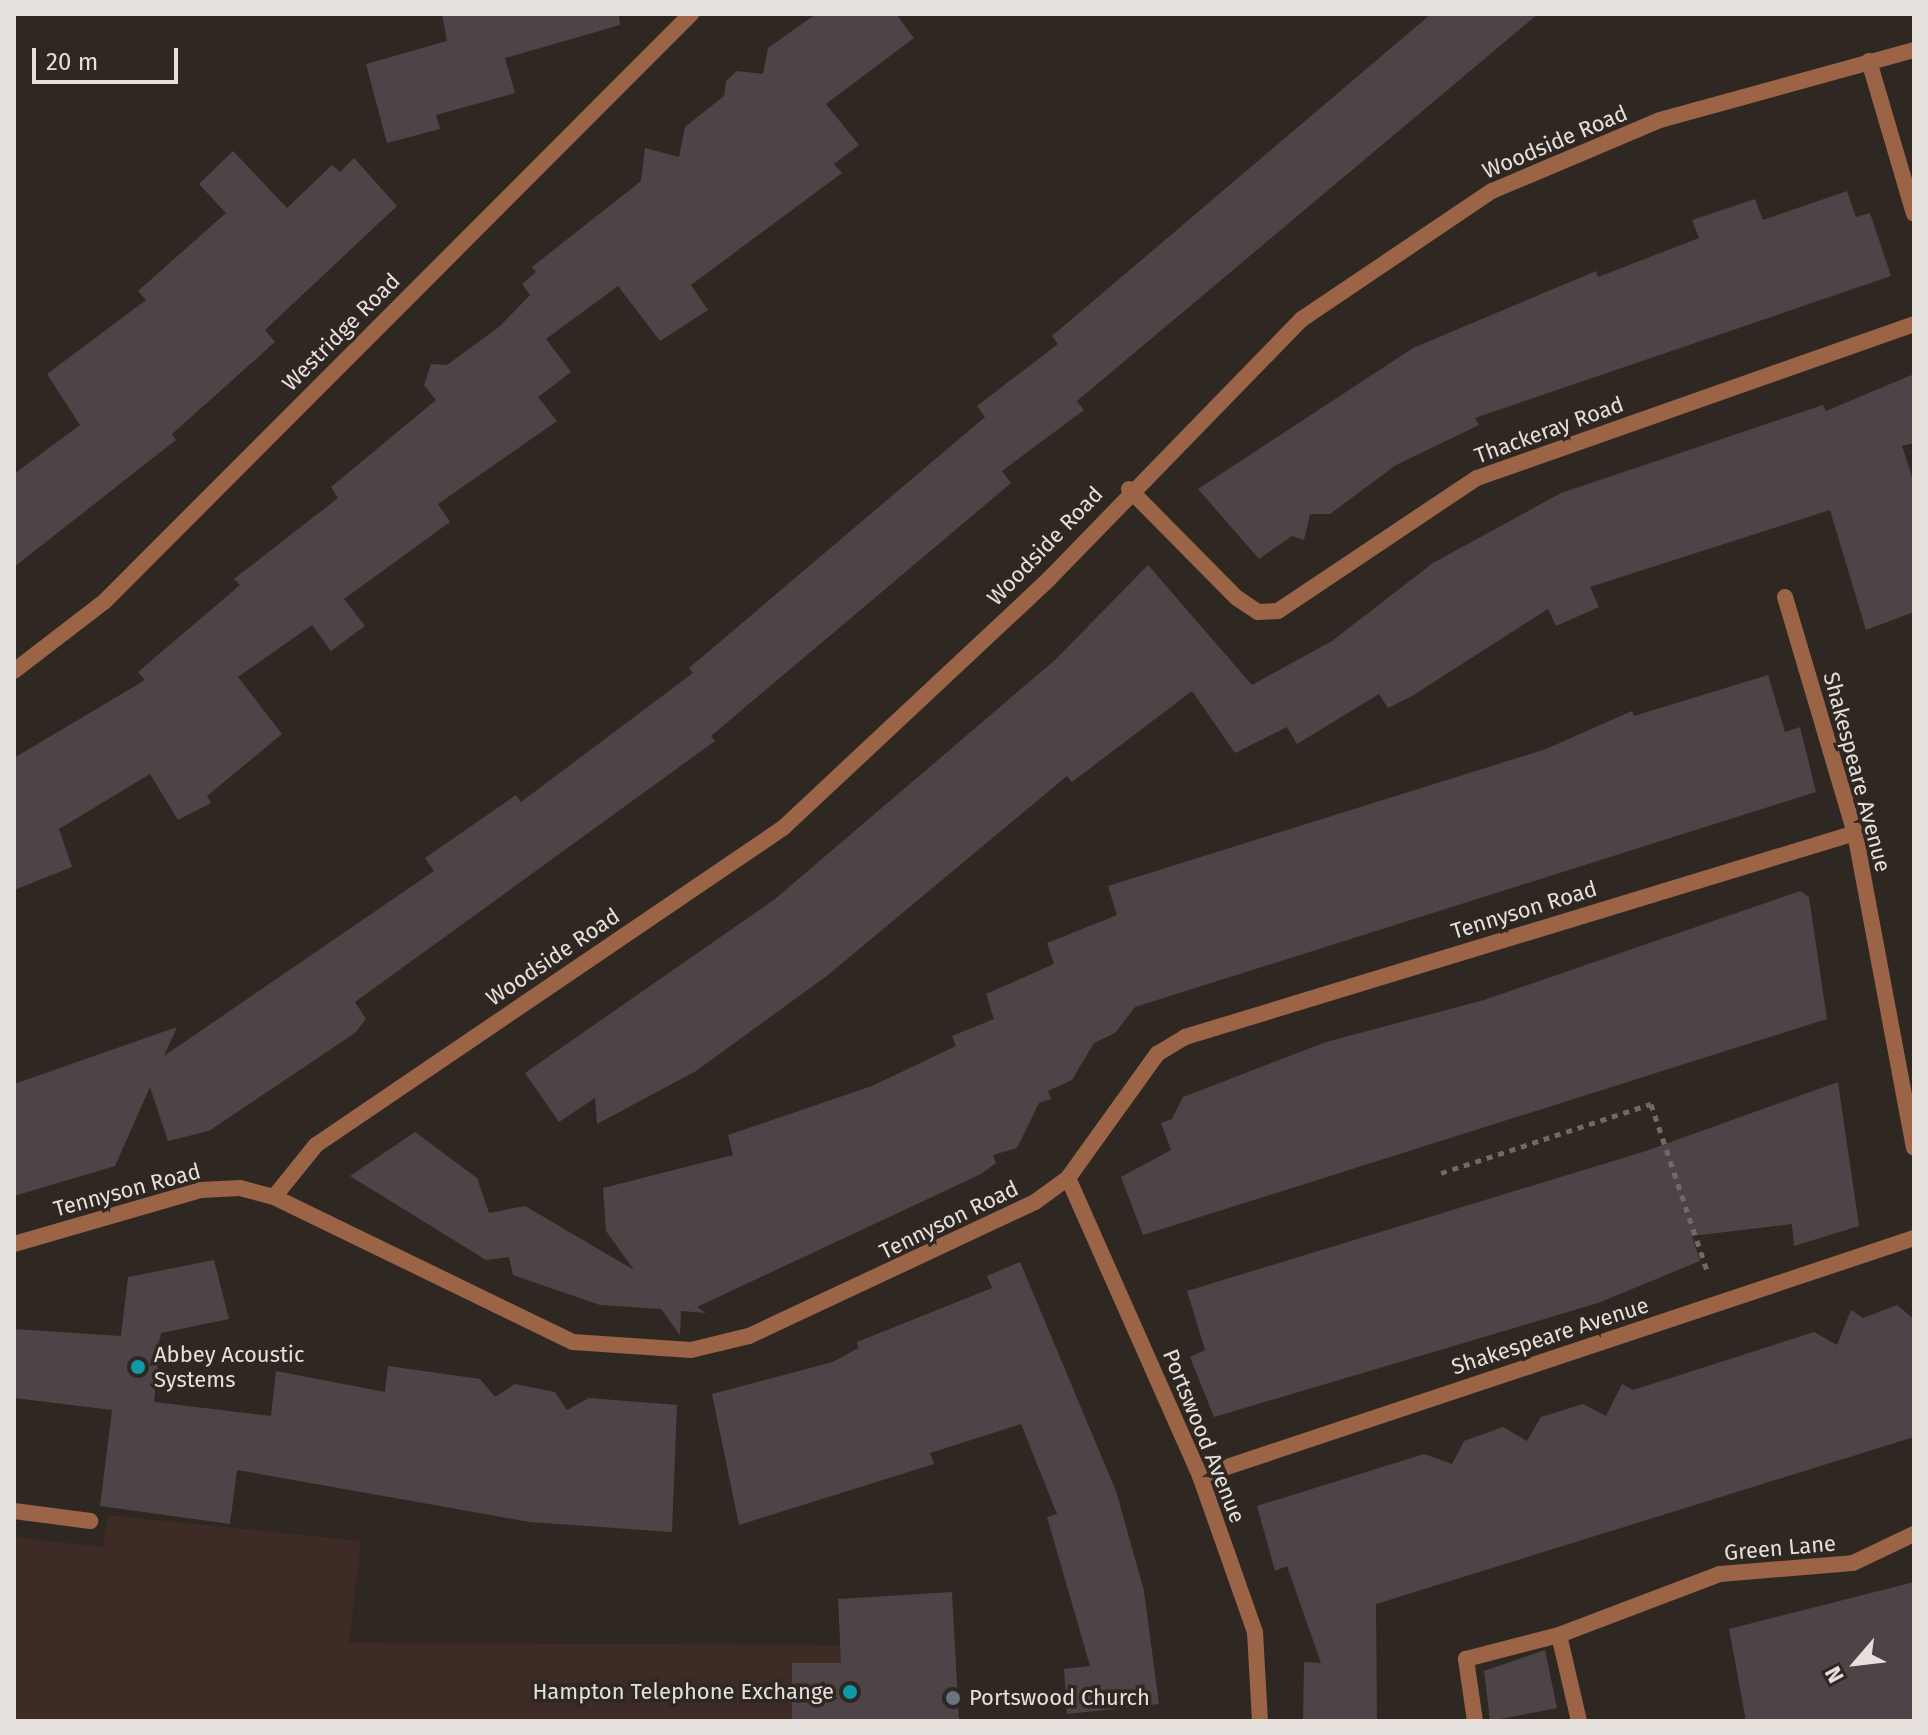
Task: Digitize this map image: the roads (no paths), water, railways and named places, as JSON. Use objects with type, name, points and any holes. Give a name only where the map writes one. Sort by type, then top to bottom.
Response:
[{"type":"street","name":"Westridge Road","points":[[14,671],[104,602],[691,14]]},
{"type":"street","name":"Woodside Road","points":[[274,1197],[316,1145],[783,828],[1047,581],[1129,489],[1302,319],[1492,191],[1660,120],[1914,50]]},
{"type":"street","points":[[1869,61],[1914,214]]},
{"type":"street","name":"Thackeray Road","points":[[1129,489],[1237,598],[1258,612],[1278,611],[1477,478],[1914,324]]},
{"type":"street","name":"Shakespeare Avenue","points":[[1785,597],[1855,833],[1914,1148]]},
{"type":"street","name":"Tennyson Road","points":[[14,1244],[201,1190],[240,1188],[274,1197],[500,1312],[573,1342],[650,1352],[749,1336],[1035,1202],[1068,1178],[1157,1054],[1185,1037],[1855,833]]},
{"type":"street","name":"Portswood Avenue","points":[[1068,1178],[1200,1476],[1255,1632],[1260,1721]]},
{"type":"street","name":"Shakespeare Avenue","points":[[1200,1476],[1914,1238]]},
{"type":"street","points":[[14,1511],[90,1521]]},
{"type":"street","name":"Green Lane","points":[[1475,1721],[1466,1659],[1559,1635],[1720,1574],[1853,1563],[1914,1534]]},
{"type":"street","points":[[1559,1635],[1579,1721]]},
{"type":"place","name":"Abbey Acoustic Systems","points":[[138,1367]]},
{"type":"place","name":"Hampton Telephone Exchange","points":[[850,1692]]},
{"type":"place","name":"Portswood Church","points":[[953,1698]]}]
